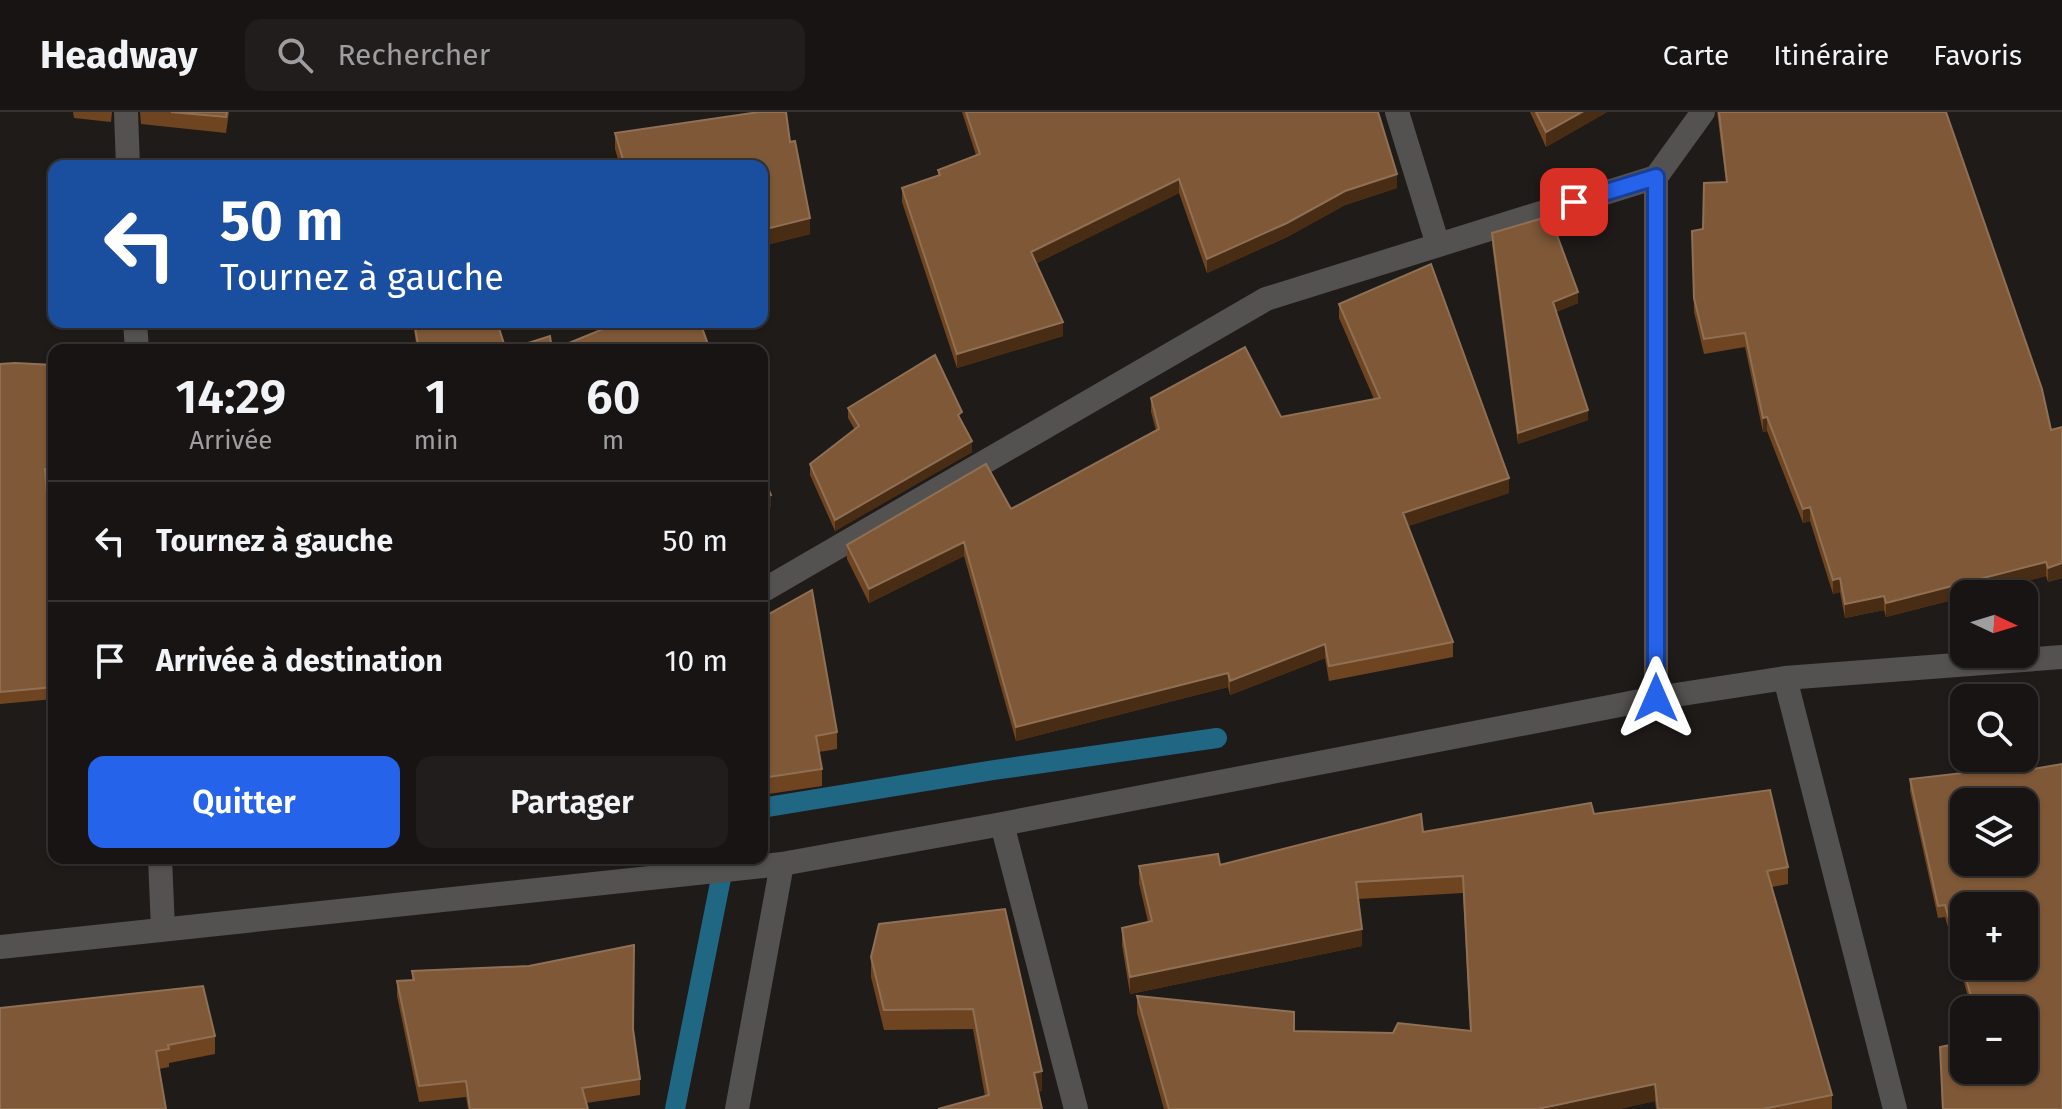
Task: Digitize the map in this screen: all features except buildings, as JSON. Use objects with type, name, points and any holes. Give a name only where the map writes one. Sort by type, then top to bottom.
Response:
[{"type":"street","points":[[126,112],[128,160]]},
{"type":"street","points":[[1397,112],[1438,245]]},
{"type":"street","points":[[1656,698],[1656,177],[1703,112]]},
{"type":"street","points":[[768,588],[1266,299],[1656,177]]},
{"type":"street","points":[[0,947],[782,864],[1656,698],[1785,678],[2062,657]]},
{"type":"street","points":[[1785,678],[1895,1109]]},
{"type":"street","points":[[1002,824],[1076,1109]]},
{"type":"street","points":[[160,864],[163,929]]},
{"type":"street","points":[[737,1109],[782,864]]},
{"type":"waterway","points":[[768,807],[1217,738]]},
{"type":"waterway","points":[[675,1109],[724,864]]},
{"type":"route","points":[[1574,202],[1656,177],[1656,698]]}]
